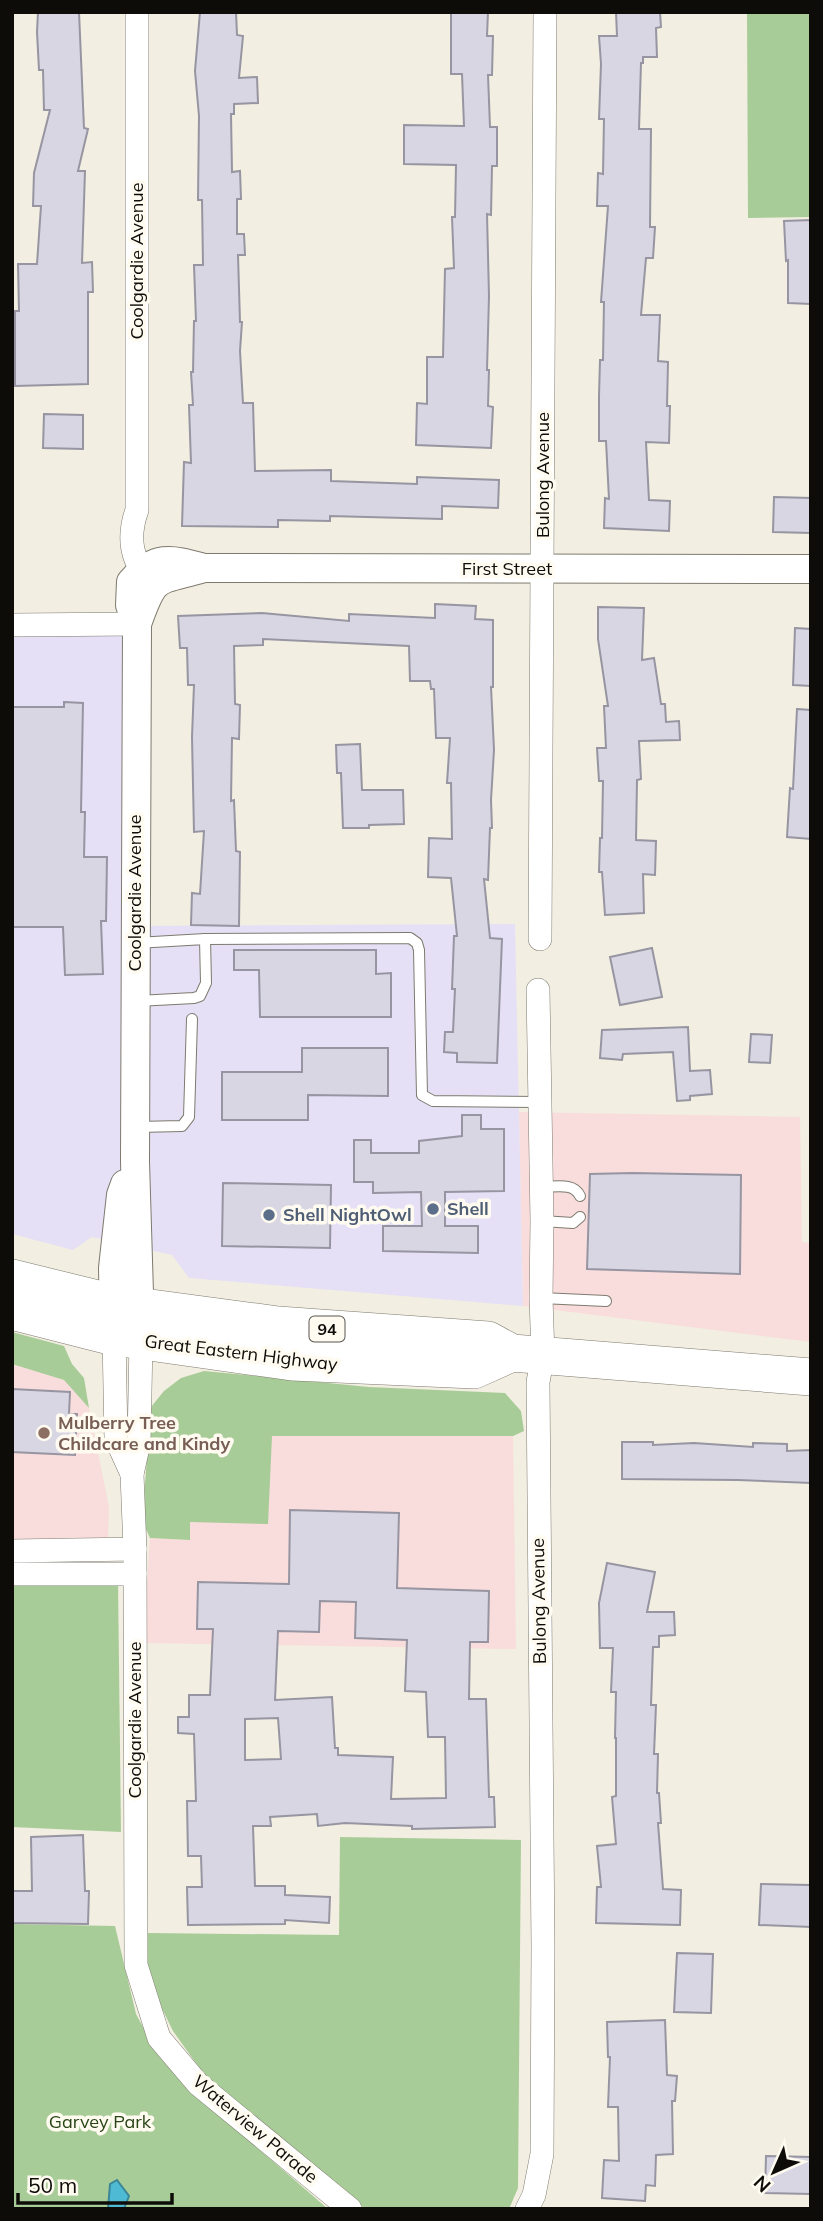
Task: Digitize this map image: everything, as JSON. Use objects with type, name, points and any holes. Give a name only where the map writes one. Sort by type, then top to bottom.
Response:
[{"type":"highway","name":"Great Eastern Highway","points":[[12,1278],[127,1322]]},
{"type":"highway","name":"Great Eastern Highway","points":[[12,1311],[127,1322],[278,1325],[488,1340],[527,1354],[811,1377]]},
{"type":"street","name":"Coolgardie Avenue","points":[[136,1965],[135,1549],[132,1474],[139,1443],[127,1322],[135,1162],[137,624],[129,593],[131,582],[151,573],[132,546],[132,524],[136,510],[137,12]]},
{"type":"street","name":"Bulong Avenue","points":[[540,939],[545,12]]},
{"type":"street","name":"First Street","points":[[151,573],[172,559],[204,568],[811,569]]},
{"type":"street","points":[[12,625],[137,624]]},
{"type":"street","name":"Bulong Avenue","points":[[527,2209],[534,2195],[542,2154],[538,1382],[527,1354],[541,1298],[538,990]]},
{"type":"street","points":[[12,1551],[135,1549]]},
{"type":"street","points":[[12,1574],[135,1574]]},
{"type":"street","name":"Waterview Parade","points":[[136,1965],[159,2038],[198,2084],[351,2209]]},
{"type":"lane","points":[[134,943],[205,939],[410,938],[417,943],[419,950],[422,1095],[433,1101],[540,1102]]},
{"type":"lane","points":[[134,1001],[200,996],[206,983],[205,939]]},
{"type":"lane","points":[[135,1127],[182,1126],[186,1123],[189,1117],[192,1019]]},
{"type":"lane","points":[[542,1187],[572,1187],[580,1196]]},
{"type":"lane","points":[[542,1221],[573,1223],[580,1217]]},
{"type":"lane","points":[[541,1298],[606,1301]]},
{"type":"shaded area","points":[[137,616],[134,926],[515,924],[523,1306],[189,1278],[172,1255],[92,1237],[73,1250],[12,1234],[12,622]]},
{"type":"shaded area","points":[[519,1112],[800,1117],[802,1242],[811,1243],[811,1342],[523,1306]]},
{"type":"shaded area","points":[[12,1364],[64,1380],[89,1408],[109,1507],[108,1540],[12,1542]]},
{"type":"shaded area","points":[[272,1436],[513,1436],[516,1649],[143,1643],[150,1538],[189,1540],[190,1522]]},
{"type":"green space","points":[[747,12],[811,12],[811,217],[748,218]]},
{"type":"green space","points":[[12,1332],[64,1346],[72,1364],[84,1378],[89,1408],[64,1380],[12,1364]]},
{"type":"green space","points":[[204,1371],[369,1387],[505,1393],[521,1411],[524,1431],[513,1436],[272,1436],[268,1524],[190,1522],[190,1540],[150,1538],[145,1527],[143,1509],[151,1407],[164,1391],[181,1378]]},
{"type":"green space","points":[[12,1582],[118,1582],[121,1832],[12,1827]]},
{"type":"green space","points":[[340,1837],[521,1840],[518,2188],[509,2209],[365,2209],[203,2073],[173,2031],[148,1980],[148,1933],[339,1935]]},
{"type":"green space","name":"Garvey Park","points":[[12,1924],[115,1926],[136,2014],[158,2055],[184,2084],[328,2209],[12,2209]]},
{"type":"water","points":[[117,2180],[129,2196],[124,2209],[108,2209],[110,2184]]},
{"type":"building","points":[[38,12],[79,12],[84,128],[88,129],[78,171],[85,171],[82,263],[92,262],[93,292],[88,292],[88,384],[15,386],[15,311],[19,311],[18,264],[37,264],[41,206],[33,206],[34,173],[50,110],[44,110],[43,70],[39,70]]},
{"type":"building","points":[[200,12],[236,12],[237,35],[243,36],[239,78],[257,77],[258,103],[234,104],[234,114],[231,114],[232,172],[240,171],[241,199],[237,199],[237,234],[244,234],[245,255],[238,255],[243,403],[253,403],[255,471],[331,470],[331,481],[417,484],[417,477],[499,480],[498,508],[442,506],[442,519],[330,516],[330,521],[278,520],[278,527],[182,526],[184,462],[191,463],[189,405],[193,405],[191,372],[196,321],[194,265],[203,265],[202,200],[198,200],[199,116],[195,71]]},
{"type":"building","points":[[451,12],[488,12],[487,36],[493,36],[492,75],[488,75],[490,127],[497,127],[497,166],[492,166],[491,215],[487,214],[488,406],[493,407],[491,448],[416,445],[417,403],[427,404],[427,357],[443,357],[445,269],[454,268],[452,217],[455,217],[456,165],[404,164],[404,125],[464,126],[462,74],[451,74]]},
{"type":"building","points":[[616,12],[660,12],[661,27],[656,28],[657,57],[643,57],[641,63],[639,129],[651,129],[650,227],[655,227],[653,258],[646,258],[641,315],[660,315],[658,361],[668,362],[669,443],[646,442],[649,500],[670,501],[669,531],[604,528],[605,498],[609,499],[606,441],[599,441],[599,396],[600,360],[603,360],[604,302],[601,302],[608,206],[597,206],[598,173],[603,174],[604,119],[599,119],[599,36],[617,36]]},
{"type":"building","points":[[811,220],[811,304],[788,303],[784,221]]},
{"type":"building","points":[[44,414],[83,415],[83,449],[43,448]]},
{"type":"building","points":[[774,497],[811,498],[811,533],[773,532]]},
{"type":"building","points":[[435,604],[476,606],[475,619],[493,620],[492,828],[488,880],[484,879],[490,938],[502,939],[497,1063],[457,1062],[457,1053],[444,1052],[445,1032],[453,1032],[454,936],[457,936],[451,878],[428,877],[429,838],[452,839],[451,783],[447,783],[450,738],[436,738],[434,689],[431,689],[430,681],[410,681],[409,646],[263,639],[263,645],[234,646],[235,704],[240,705],[239,739],[232,738],[231,801],[234,800],[236,851],[240,852],[239,926],[191,925],[192,893],[200,894],[204,831],[194,832],[194,685],[188,685],[187,648],[180,648],[178,616],[262,613],[349,621],[349,614],[435,618]]},
{"type":"building","points":[[598,607],[644,608],[642,660],[654,658],[661,704],[665,704],[666,722],[679,721],[680,740],[639,741],[641,779],[637,780],[636,840],[656,841],[655,875],[643,874],[644,913],[605,915],[602,872],[599,872],[603,781],[599,781],[597,748],[606,748],[604,706],[608,706],[598,639]]},
{"type":"building","points":[[795,628],[811,629],[811,686],[793,685]]},
{"type":"building","points":[[64,702],[83,703],[81,812],[85,812],[84,857],[107,857],[106,921],[101,921],[103,974],[65,975],[63,927],[12,927],[12,707],[64,707]]},
{"type":"building","points":[[797,709],[811,710],[811,839],[787,837],[790,788],[793,789]]},
{"type":"building","points":[[360,744],[362,790],[403,790],[404,824],[343,828],[341,773],[337,773],[336,745]]},
{"type":"building","points":[[652,948],[662,997],[620,1005],[610,957]]},
{"type":"building","points":[[234,950],[376,950],[376,974],[391,973],[391,1017],[260,1017],[259,970],[234,970]]},
{"type":"building","points":[[688,1027],[690,1071],[710,1070],[712,1094],[690,1096],[690,1100],[677,1101],[673,1052],[623,1054],[622,1060],[600,1058],[602,1030]]},
{"type":"building","points":[[751,1034],[772,1035],[770,1063],[749,1062]]},
{"type":"building","points":[[302,1048],[388,1048],[388,1096],[308,1095],[308,1120],[222,1120],[222,1072],[302,1072]]},
{"type":"building","points":[[462,1115],[481,1115],[481,1129],[504,1129],[504,1191],[445,1192],[445,1226],[478,1226],[478,1253],[383,1251],[383,1226],[422,1226],[421,1192],[373,1193],[373,1182],[354,1182],[354,1140],[371,1140],[371,1153],[419,1153],[419,1141],[462,1136]]},
{"type":"building","points":[[590,1174],[741,1175],[740,1274],[587,1269]]},
{"type":"building","points":[[223,1183],[331,1185],[330,1248],[222,1246]]},
{"type":"building","name":"Mulberry Tree Childcare and Kindy","points":[[12,1389],[70,1392],[69,1414],[77,1414],[75,1455],[12,1452]]},
{"type":"building","points":[[622,1442],[753,1447],[753,1443],[787,1444],[787,1451],[811,1450],[811,1483],[622,1479]]},
{"type":"building","points":[[290,1510],[399,1513],[397,1588],[489,1591],[488,1642],[470,1642],[469,1699],[486,1699],[489,1797],[494,1797],[495,1827],[412,1829],[412,1826],[345,1823],[318,1826],[317,1814],[270,1817],[271,1826],[253,1826],[255,1886],[285,1886],[285,1895],[330,1897],[329,1923],[285,1920],[285,1924],[188,1925],[187,1887],[202,1887],[201,1856],[188,1856],[187,1801],[196,1801],[194,1734],[178,1733],[178,1717],[189,1717],[189,1695],[210,1695],[213,1629],[197,1629],[198,1582],[289,1584]],"holes":[[[320,1601],[356,1602],[355,1638],[407,1640],[405,1691],[426,1692],[428,1737],[445,1737],[446,1798],[391,1799],[393,1757],[338,1755],[338,1748],[335,1748],[332,1697],[275,1700],[278,1631],[319,1632]],[[278,1718],[281,1759],[245,1760],[245,1719]]]},
{"type":"building","points":[[607,1563],[655,1572],[647,1612],[674,1612],[675,1635],[659,1636],[659,1647],[653,1647],[651,1705],[656,1705],[654,1754],[658,1754],[657,1793],[661,1823],[658,1823],[663,1889],[681,1890],[680,1925],[596,1923],[597,1887],[601,1887],[597,1846],[616,1844],[612,1797],[616,1796],[616,1692],[611,1692],[613,1648],[600,1648],[599,1603]]},
{"type":"building","points":[[83,1835],[85,1891],[89,1891],[88,1924],[12,1923],[12,1891],[32,1891],[31,1837]]},
{"type":"building","points":[[761,1884],[810,1885],[811,1927],[759,1925]]},
{"type":"building","points":[[677,1953],[713,1954],[711,2013],[674,2012]]},
{"type":"building","points":[[665,2020],[667,2075],[677,2076],[675,2101],[672,2101],[673,2154],[656,2155],[655,2186],[646,2185],[645,2201],[602,2198],[604,2160],[619,2161],[618,2107],[608,2107],[610,2057],[607,2022]]},
{"type":"building","points":[[766,2156],[811,2157],[811,2194],[765,2193]]},
{"type":"place","name":"Shell","points":[[433,1209]]},
{"type":"place","name":"Shell NightOwl","points":[[269,1215]]},
{"type":"place","name":"Mulberry Tree Childcare and Kindy","points":[[44,1433]]}]
